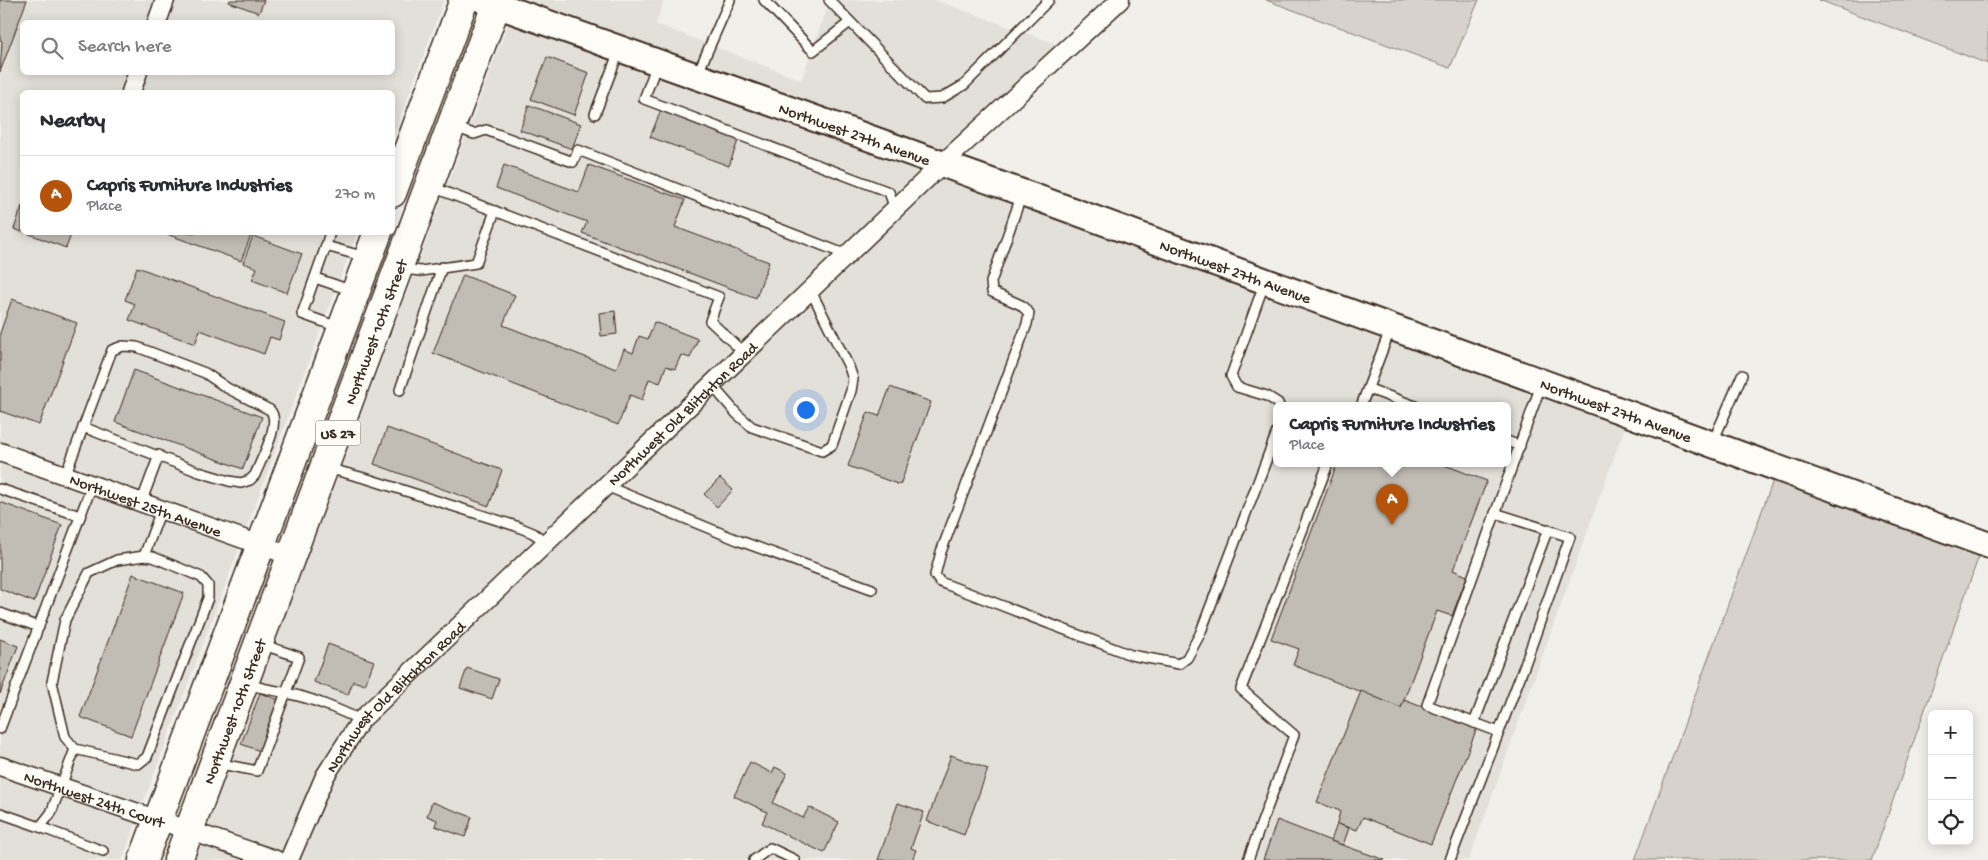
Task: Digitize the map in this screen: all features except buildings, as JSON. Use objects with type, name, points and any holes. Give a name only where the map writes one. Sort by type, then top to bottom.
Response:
[{"type":"highway","points":[[395,179],[398,165],[464,0]]},
{"type":"highway","name":"Northwest 10th Street","points":[[178,860],[452,126],[493,2]]},
{"type":"highway","name":"Northwest 10th Street","points":[[143,860],[377,235]]},
{"type":"highway","points":[[369,258],[399,268]]},
{"type":"street","points":[[157,20],[165,0]]},
{"type":"street","name":"Northwest Old Blitchton Road","points":[[289,860],[326,776],[361,720],[810,289],[1120,0]]},
{"type":"street","name":"Northwest 27th Avenue","points":[[493,2],[1988,545]]},
{"type":"street","points":[[131,90],[137,75]]},
{"type":"street","name":"Northwest 25th Avenue","points":[[0,452],[292,556]]},
{"type":"street","name":"Northwest 24th Court","points":[[0,766],[276,860]]},
{"type":"lane","points":[[696,76],[730,0]]},
{"type":"lane","points":[[764,0],[813,51],[850,22]]},
{"type":"lane","points":[[829,0],[925,99],[942,98],[964,85],[1049,0]]},
{"type":"lane","points":[[595,114],[620,49]]},
{"type":"lane","points":[[658,62],[644,99],[889,192],[895,209]]},
{"type":"lane","points":[[452,126],[474,134],[486,130],[573,162],[578,150],[847,254]]},
{"type":"lane","points":[[429,186],[718,297],[710,321],[744,353]]},
{"type":"lane","points":[[1022,193],[990,282],[992,292],[1021,305],[1029,313],[1028,324],[941,552],[935,575],[940,582],[1131,654],[1179,664],[1187,658],[1200,634],[1273,442]]},
{"type":"lane","points":[[399,268],[421,271],[476,263],[495,211]]},
{"type":"lane","points":[[329,235],[302,314],[342,328]]},
{"type":"lane","points":[[326,246],[369,258]]},
{"type":"lane","points":[[400,390],[442,267]]},
{"type":"lane","points":[[315,278],[356,292]]},
{"type":"lane","points":[[1265,281],[1231,376],[1238,386],[1266,396],[1276,402]]},
{"type":"lane","points":[[711,384],[737,414],[752,427],[822,451],[832,445],[851,391],[852,379],[810,289]]},
{"type":"lane","points":[[1363,402],[1391,327]]},
{"type":"lane","points":[[65,476],[83,427],[112,350],[123,346],[137,347],[205,374],[227,388],[270,410],[274,415],[275,425],[255,474],[250,480],[241,483],[199,472],[83,427]]},
{"type":"lane","points":[[1712,444],[1742,375]]},
{"type":"lane","points":[[1499,732],[1427,705],[1542,382]]},
{"type":"lane","points":[[1369,389],[1404,402]]},
{"type":"lane","points":[[1511,443],[1520,446]]},
{"type":"lane","points":[[141,503],[159,455]]},
{"type":"lane","points":[[325,467],[368,478],[516,526],[533,533],[546,542]]},
{"type":"lane","points":[[1248,860],[1294,735],[1241,690],[1327,467]]},
{"type":"lane","points":[[0,727],[92,485]]},
{"type":"lane","points":[[606,486],[740,541],[872,589]]},
{"type":"lane","points":[[0,489],[80,516]]},
{"type":"lane","points":[[144,556],[161,510]]},
{"type":"lane","points":[[1450,860],[1570,537],[1495,513]]},
{"type":"lane","points":[[1474,723],[1548,529]]},
{"type":"lane","points":[[144,556],[153,557],[200,577],[208,585],[208,598],[147,757],[138,764],[75,749],[64,737],[52,682],[65,620],[89,573],[117,560],[144,556]]},
{"type":"lane","points":[[0,613],[39,627]]},
{"type":"lane","points":[[214,763],[257,770],[287,693],[299,657],[259,643]]},
{"type":"lane","points":[[244,683],[334,707],[361,720]]},
{"type":"lane","points":[[40,827],[51,813],[75,749]]},
{"type":"lane","points":[[0,813],[103,851]]},
{"type":"lane","points":[[754,860],[770,848],[795,860]]},
{"type":"shaded area","points":[[0,0],[156,0],[148,20],[20,20],[20,75],[128,75],[122,90],[20,90],[20,235],[356,235],[245,532],[0,444]]},
{"type":"shaded area","points":[[174,0],[444,0],[395,132],[395,90],[141,90],[146,75],[395,75],[395,20],[167,20]]},
{"type":"shaded area","points":[[516,0],[664,0],[656,24],[801,80],[830,0],[935,0],[1059,45],[939,155]]},
{"type":"shaded area","points":[[1266,0],[1479,0],[1450,68]]},
{"type":"shaded area","points":[[1819,0],[1988,0],[1988,64]]},
{"type":"shaded area","points":[[510,18],[927,166],[354,714],[282,854],[206,827]]},
{"type":"shaded area","points":[[944,173],[1627,421],[1469,860],[299,860],[333,780],[368,725]]},
{"type":"shaded area","points":[[0,460],[240,546],[142,806],[0,758]]},
{"type":"shaded area","points":[[1775,475],[1981,550],[1872,860],[1635,860]]},
{"type":"shaded area","points":[[0,774],[137,820],[122,860],[0,860]]},
{"type":"shaded area","points":[[200,842],[252,860],[193,860]]},
{"type":"place","name":"Capris Furniture Industries","points":[[1392,525]]}]
